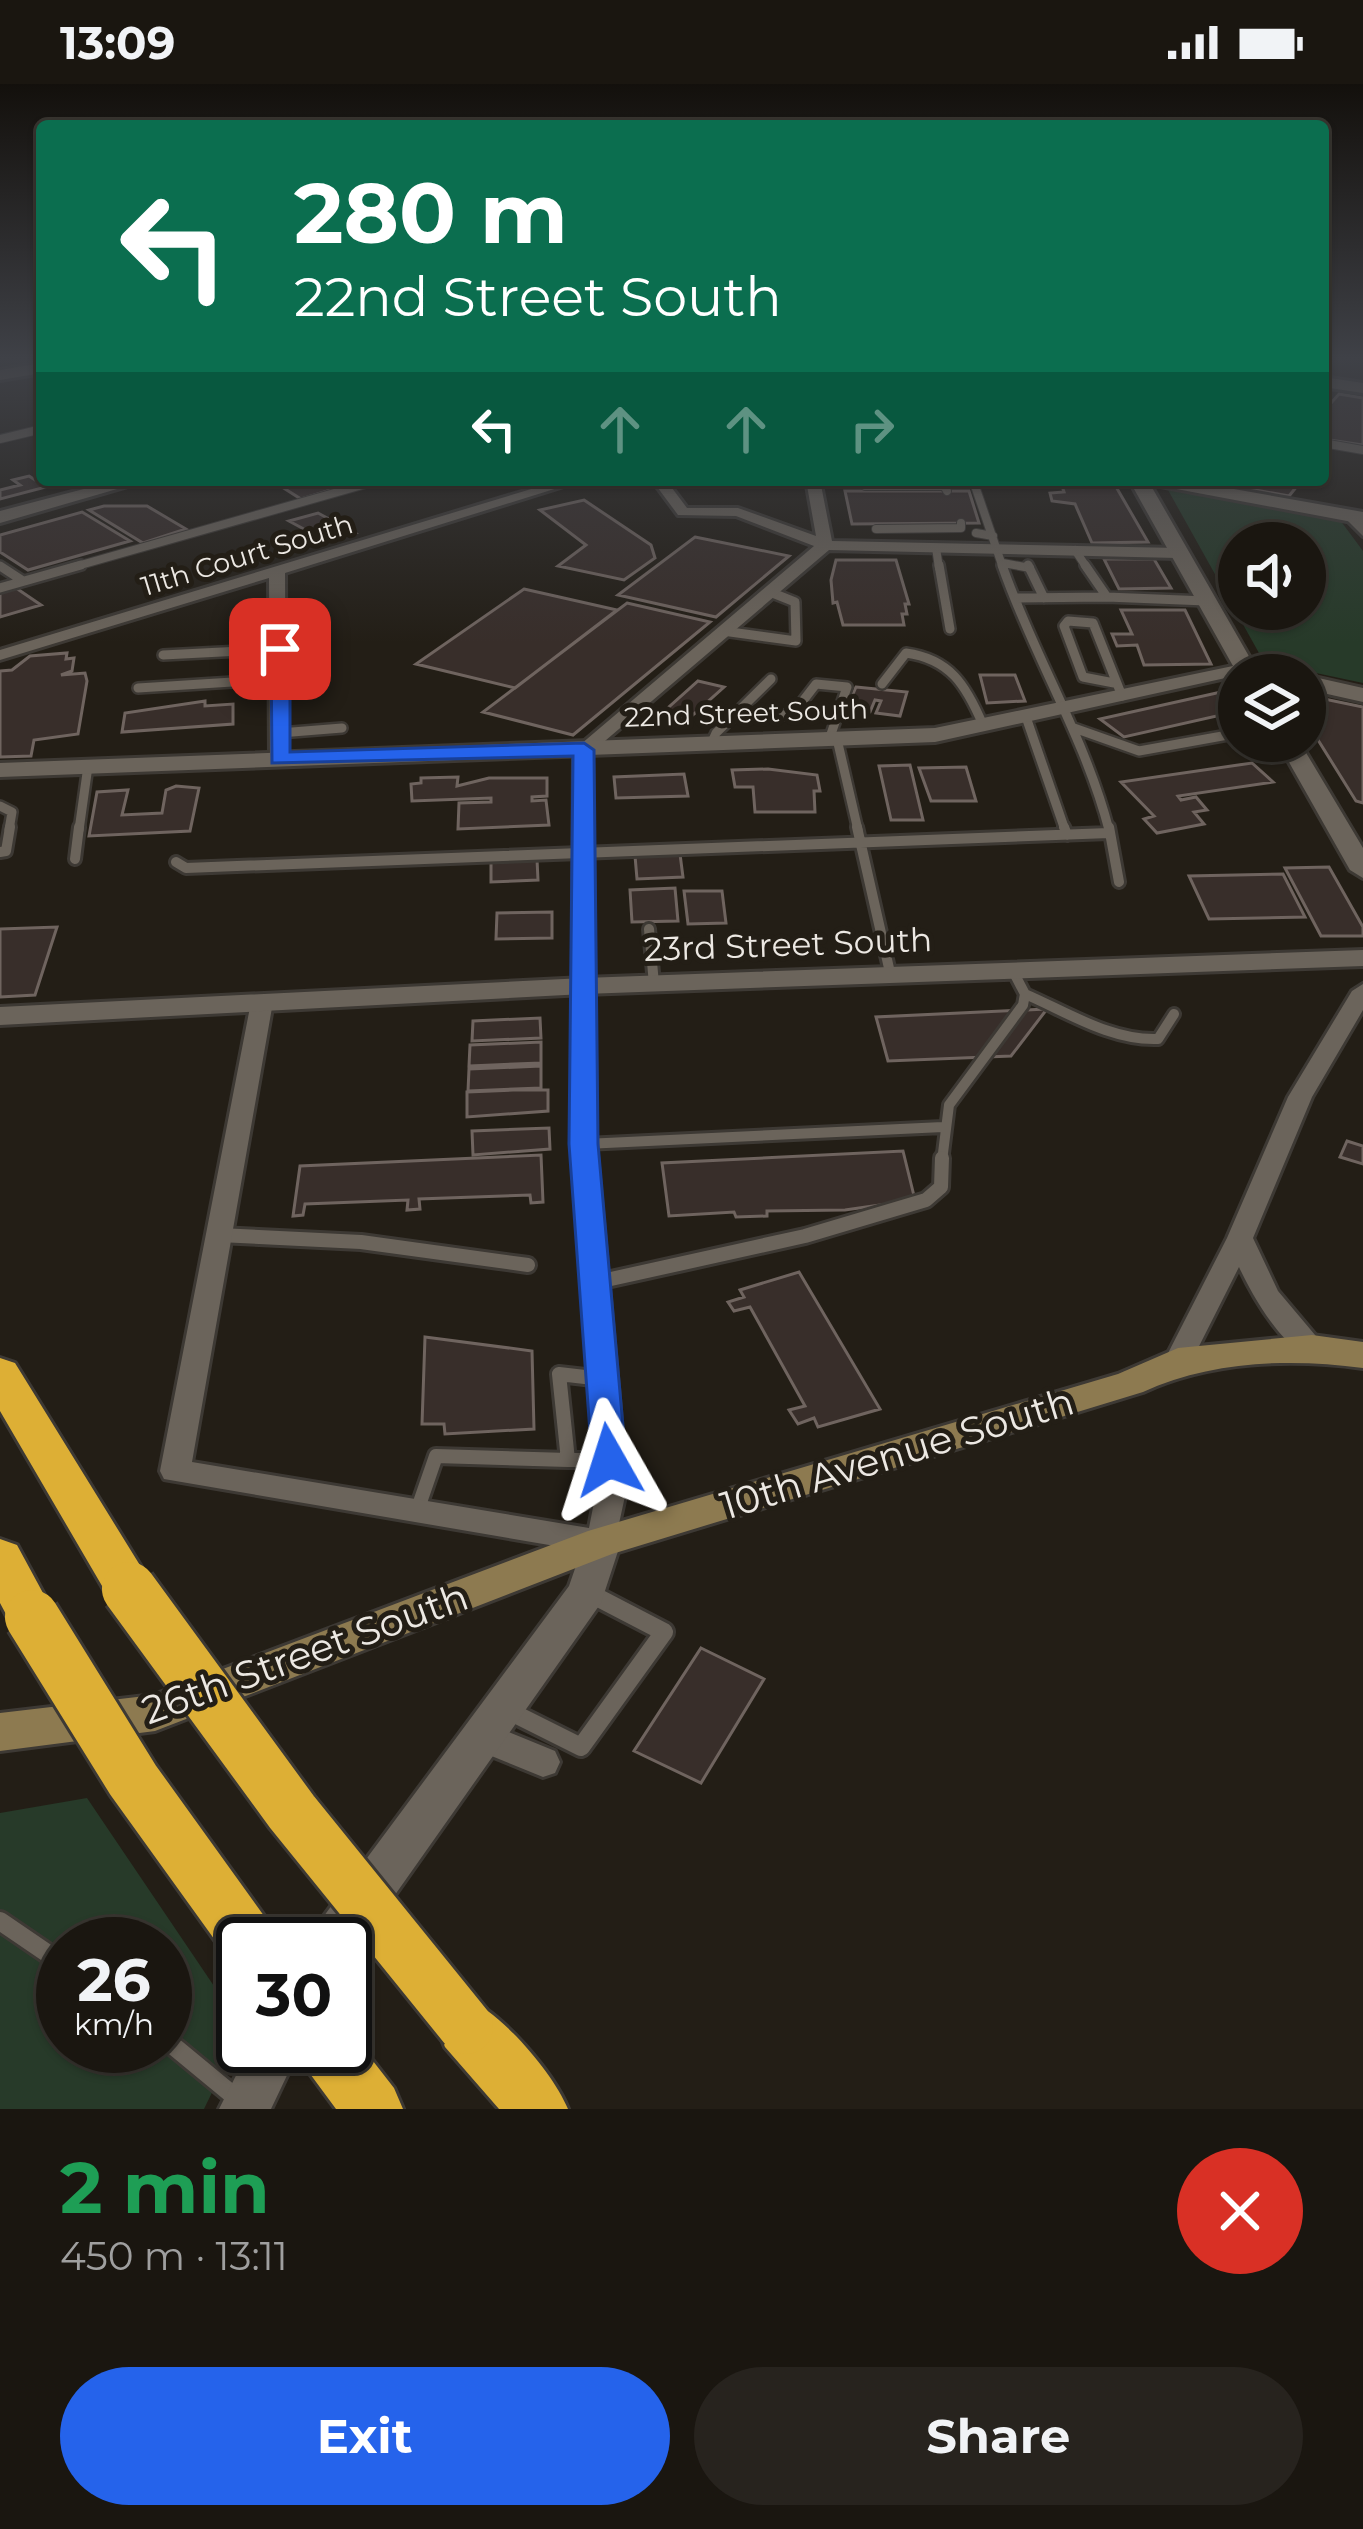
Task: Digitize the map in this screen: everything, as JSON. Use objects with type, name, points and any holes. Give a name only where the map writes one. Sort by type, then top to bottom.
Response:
[{"type":"highway","points":[[0,1374],[129,1589],[236,1744],[347,1887],[538,2109]]},
{"type":"highway","points":[[0,1558],[133,1780],[232,1917]]},
{"type":"highway","points":[[347,2073],[374,2109]]},
{"type":"main road","name":"10th Avenue South","points":[[602,1542],[1130,1383],[1178,1361],[1312,1348],[1363,1355]]},
{"type":"main road","name":"26th Street South","points":[[0,1732],[155,1713],[602,1542]]},
{"type":"street","points":[[0,517],[117,486]]},
{"type":"street","name":"11th Court South","points":[[0,655],[556,486]]},
{"type":"street","points":[[664,486],[683,512],[738,512],[825,545]]},
{"type":"street","points":[[814,486],[825,545]]},
{"type":"street","points":[[1141,486],[1237,654]]},
{"type":"street","points":[[1182,486],[1359,522],[1363,495]]},
{"type":"street","points":[[760,520],[792,519],[819,510]]},
{"type":"street","points":[[351,1917],[587,1592],[602,1542],[612,1487],[584,1144],[584,750],[825,545],[877,533],[998,549],[1178,553]]},
{"type":"street","points":[[277,572],[282,679],[279,759]]},
{"type":"street","name":"22nd Street South","points":[[0,770],[935,736],[1027,717],[1069,718],[1118,690],[1218,676]]},
{"type":"street","points":[[1326,686],[1363,694]]},
{"type":"street","points":[[1300,762],[1363,870]]},
{"type":"street","name":"23rd Street South","points":[[0,1016],[584,986],[892,977],[1019,983],[1363,958]]},
{"type":"street","points":[[1178,1361],[1240,1238],[1300,1097],[1363,991]]},
{"type":"street","points":[[262,1002],[175,1471],[602,1542]]},
{"type":"street","points":[[1240,1238],[1253,1276],[1275,1312],[1312,1348]]},
{"type":"street","points":[[490,1721],[543,1762]]},
{"type":"street","points":[[244,2108],[263,2073]]},
{"type":"lane","points":[[0,588],[359,486]]},
{"type":"lane","points":[[864,486],[944,486],[947,491]]},
{"type":"lane","points":[[975,486],[1016,598],[1106,812],[1119,882]]},
{"type":"lane","points":[[950,629],[931,537],[961,528],[961,524]]},
{"type":"lane","points":[[976,532],[1028,564],[1044,598]]},
{"type":"lane","points":[[1076,550],[1107,597]]},
{"type":"lane","points":[[0,566],[23,581]]},
{"type":"lane","points":[[723,632],[796,640],[795,602],[770,592]]},
{"type":"lane","points":[[1016,598],[1206,601]]},
{"type":"lane","points":[[1068,621],[1094,623],[1118,690],[1083,677],[1064,626],[1068,621]]},
{"type":"lane","points":[[163,655],[280,649]]},
{"type":"lane","points":[[882,684],[906,653],[935,657],[970,694],[983,725]]},
{"type":"lane","points":[[138,688],[282,679]]},
{"type":"lane","points":[[711,744],[770,679]]},
{"type":"lane","points":[[735,714],[792,715],[816,684],[848,687],[833,740],[892,977]]},
{"type":"lane","points":[[1027,717],[1067,835]]},
{"type":"lane","points":[[1069,718],[1139,751],[1218,738]]},
{"type":"lane","points":[[280,733],[342,728]]},
{"type":"lane","points":[[75,859],[88,766]]},
{"type":"lane","points":[[0,806],[12,812],[6,851],[0,852]]},
{"type":"lane","points":[[176,862],[186,868],[1109,833]]},
{"type":"lane","points":[[649,929],[654,985]]},
{"type":"lane","points":[[1019,983],[1103,1028],[1148,1041],[1158,1039],[1174,1014]]},
{"type":"lane","points":[[592,1283],[805,1236],[926,1200],[941,1187],[943,1127],[949,1105],[1023,1005],[1019,983]]},
{"type":"lane","points":[[584,1144],[943,1127]]},
{"type":"lane","points":[[218,1235],[361,1242],[528,1265]]},
{"type":"lane","points":[[568,1460],[559,1374],[602,1379]]},
{"type":"lane","points":[[416,1512],[436,1456],[609,1460]]},
{"type":"lane","points":[[490,1721],[580,1747],[664,1632],[587,1592]]},
{"type":"lane","points":[[0,1921],[36,1946]]},
{"type":"lane","points":[[192,2062],[244,2108]]},
{"type":"green space","points":[[1168,490],[1340,520],[1363,551],[1363,683],[1326,675],[1326,654],[1260,654],[1246,630],[1326,630],[1326,522],[1218,522],[1218,580]]},
{"type":"green space","points":[[87,1798],[167,1917],[36,1917],[36,2073],[192,2073],[192,1953],[216,1989],[216,2073],[222,2073],[204,2109],[0,2109],[0,1813]]},
{"type":"building","points":[[29,476],[36,486],[46,487],[0,499],[0,490],[20,485],[13,480]]},
{"type":"building","points":[[280,486],[334,489],[301,499]]},
{"type":"building","points":[[1062,486],[1116,486],[1148,542],[1092,543],[1075,504],[1052,501],[1050,493],[1064,492]]},
{"type":"building","points":[[1243,486],[1297,486],[1289,496]]},
{"type":"building","points":[[845,491],[969,491],[979,523],[852,524]]},
{"type":"building","points":[[584,500],[651,545],[655,558],[624,580],[558,566],[586,545],[540,510]]},
{"type":"building","points":[[147,506],[186,529],[143,543],[89,510]]},
{"type":"building","points":[[82,512],[130,541],[28,570],[0,552],[0,535]]},
{"type":"building","points":[[318,513],[355,533],[326,541],[289,521]]},
{"type":"building","points":[[695,537],[789,556],[716,617],[618,595]]},
{"type":"building","points":[[1104,559],[1154,559],[1171,588],[1119,589]]},
{"type":"building","points":[[836,560],[896,560],[909,604],[905,604],[907,614],[902,614],[904,625],[843,625],[837,602],[833,603]]},
{"type":"building","points":[[16,588],[41,605],[0,617],[0,592]]},
{"type":"building","points":[[524,589],[617,610],[515,688],[416,664]]},
{"type":"building","points":[[627,603],[710,622],[573,735],[483,712]]},
{"type":"building","points":[[1121,610],[1185,610],[1211,664],[1144,665],[1137,645],[1117,646],[1112,634],[1132,634]]},
{"type":"building","points":[[67,653],[66,659],[74,658],[72,671],[61,675],[85,673],[87,681],[78,734],[34,740],[31,756],[0,757],[0,671],[12,670],[30,656]]},
{"type":"building","points":[[980,675],[1015,675],[1025,701],[987,703]]},
{"type":"building","points":[[698,681],[724,687],[686,721],[660,715]]},
{"type":"building","points":[[856,687],[907,692],[900,716],[876,713],[881,701],[875,700],[870,712],[846,710]]},
{"type":"building","points":[[1218,693],[1218,716],[1124,737],[1100,719]]},
{"type":"building","points":[[1326,699],[1363,707],[1363,803],[1356,801],[1326,753]]},
{"type":"building","points":[[205,701],[205,706],[233,704],[233,724],[122,732],[125,713]]},
{"type":"building","points":[[1252,763],[1273,782],[1178,796],[1181,800],[1196,797],[1207,810],[1194,812],[1204,824],[1157,833],[1144,819],[1154,816],[1121,782]]},
{"type":"building","points":[[910,765],[923,820],[891,820],[879,766]]},
{"type":"building","points":[[966,767],[976,801],[931,801],[919,768]]},
{"type":"building","points":[[732,770],[817,775],[820,791],[814,791],[815,812],[755,812],[753,787],[735,787]]},
{"type":"building","points":[[684,774],[688,796],[616,798],[614,777]]},
{"type":"building","points":[[458,777],[457,786],[489,778],[547,778],[547,796],[532,797],[532,801],[546,800],[549,825],[458,829],[459,803],[491,802],[491,798],[412,801],[411,784],[421,783],[421,778]]},
{"type":"building","points":[[199,788],[190,831],[89,836],[97,792],[128,790],[122,815],[162,813],[166,790]]},
{"type":"building","points":[[680,854],[683,877],[637,879],[635,856]]},
{"type":"building","points":[[537,859],[538,880],[491,882],[491,860]]},
{"type":"building","points":[[1329,867],[1363,927],[1363,936],[1321,936],[1285,868]]},
{"type":"building","points":[[1283,874],[1305,917],[1209,919],[1189,876]]},
{"type":"building","points":[[675,888],[678,921],[632,922],[630,890]]},
{"type":"building","points":[[684,891],[722,891],[726,923],[688,924]]},
{"type":"building","points":[[552,912],[552,938],[496,939],[497,913]]},
{"type":"building","points":[[57,927],[35,995],[0,997],[0,929]]},
{"type":"building","points":[[1047,1009],[1011,1056],[888,1061],[876,1017]]},
{"type":"building","points":[[540,1018],[541,1038],[472,1041],[473,1021]]},
{"type":"building","points":[[541,1042],[541,1063],[469,1066],[470,1045]]},
{"type":"building","points":[[541,1066],[541,1088],[468,1091],[469,1069]]},
{"type":"building","points":[[548,1090],[548,1111],[467,1117],[467,1092]]},
{"type":"building","points":[[549,1128],[550,1149],[473,1155],[472,1131]]},
{"type":"building","points":[[1347,1141],[1363,1146],[1363,1164],[1340,1157]]},
{"type":"building","points":[[903,1151],[915,1200],[845,1210],[767,1211],[767,1216],[736,1217],[734,1212],[669,1216],[662,1163]]},
{"type":"building","points":[[541,1155],[543,1202],[531,1203],[530,1195],[419,1199],[420,1209],[407,1210],[408,1200],[305,1204],[303,1215],[293,1216],[300,1166]]},
{"type":"building","points":[[799,1272],[880,1409],[818,1427],[814,1418],[798,1424],[789,1410],[805,1406],[750,1307],[734,1311],[728,1302],[744,1297],[740,1290]]},
{"type":"building","points":[[425,1337],[532,1351],[534,1429],[445,1434],[444,1424],[422,1424]]},
{"type":"building","points":[[701,1648],[764,1679],[701,1783],[634,1751]]},
{"type":"route","points":[[280,649],[279,759],[584,750],[584,1144],[609,1460]]}]
